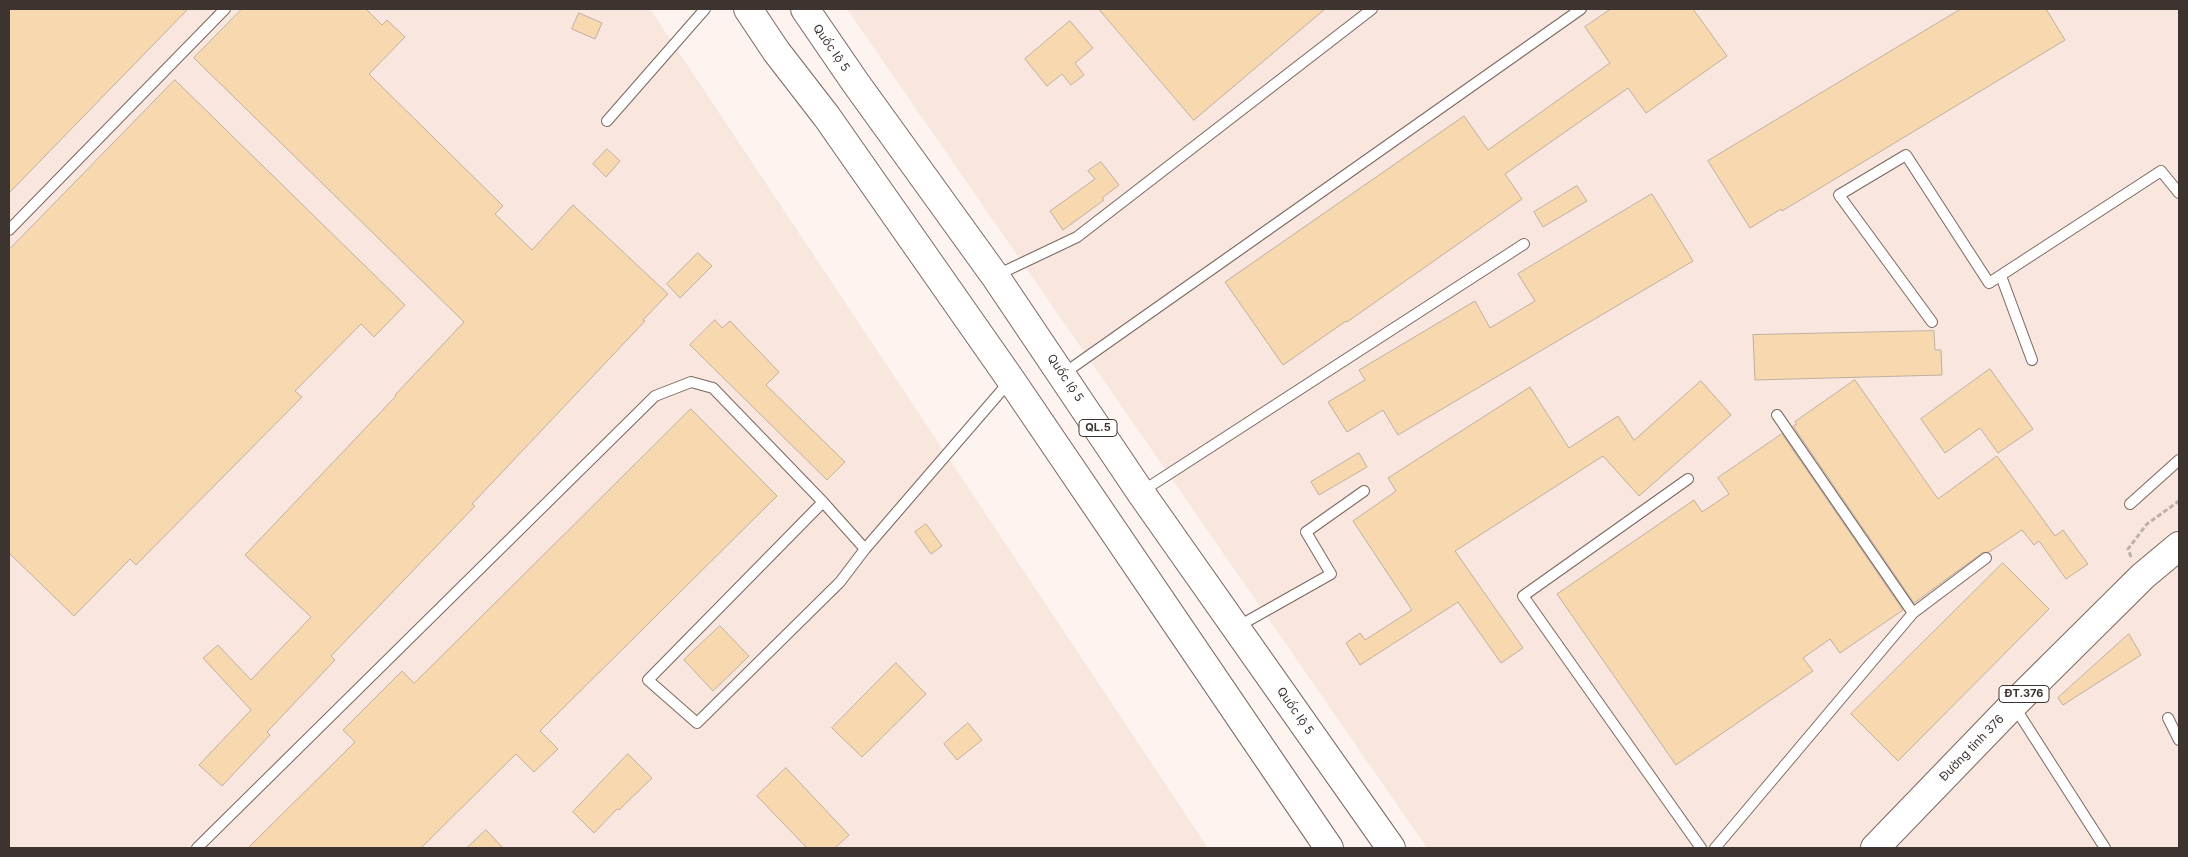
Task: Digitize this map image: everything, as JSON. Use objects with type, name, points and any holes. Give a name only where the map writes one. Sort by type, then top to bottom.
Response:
[{"type":"main road","points":[[748,9],[776,51],[827,117],[1011,380],[1329,848]]},
{"type":"main road","name":"Quốc lộ 5","points":[[805,9],[855,82],[995,276],[1141,493],[1391,848]]},
{"type":"main road","name":"Đường tỉnh 376","points":[[1875,848],[2013,705],[2143,576],[2179,546]]},
{"type":"lane","points":[[9,230],[225,9]]},
{"type":"lane","points":[[607,121],[705,9]]},
{"type":"lane","points":[[995,276],[1077,237],[1372,9]]},
{"type":"lane","points":[[1062,374],[1581,9]]},
{"type":"lane","points":[[1932,322],[1839,195],[1906,155],[1989,284],[2161,171],[2179,193]]},
{"type":"lane","points":[[1141,493],[1524,244]]},
{"type":"lane","points":[[2001,276],[2032,360]]},
{"type":"lane","points":[[823,502],[648,680],[697,723],[840,582],[865,549],[1011,380]]},
{"type":"lane","points":[[197,848],[655,396],[690,382],[712,388],[823,502],[865,549]]},
{"type":"lane","points":[[1777,415],[1913,613]]},
{"type":"lane","points":[[2130,504],[2179,460]]},
{"type":"lane","points":[[1688,479],[1523,596],[1701,848]]},
{"type":"lane","points":[[1236,627],[1331,574],[1306,532],[1364,491]]},
{"type":"lane","points":[[1714,848],[1913,613],[1986,558]]},
{"type":"lane","points":[[2013,705],[2105,848]]},
{"type":"lane","points":[[2168,718],[2179,740]]},
{"type":"path","points":[[2143,576],[2133,564],[2128,549],[2147,524],[2179,500]]},
{"type":"shaded area","points":[[9,9],[650,9],[1208,848],[9,848]]},
{"type":"shaded area","points":[[847,9],[2179,9],[2179,848],[1427,848]]},
{"type":"building","points":[[9,9],[188,9],[9,193]]},
{"type":"building","points":[[242,9],[366,9],[382,25],[387,20],[405,37],[369,74],[503,206],[495,214],[532,250],[573,205],[668,294],[643,320],[645,321],[472,504],[475,506],[331,656],[335,660],[267,732],[270,735],[222,786],[199,765],[251,710],[203,658],[218,645],[251,680],[311,617],[245,555],[464,322],[194,58]]},
{"type":"building","points":[[1099,9],[1325,9],[1194,120]]},
{"type":"building","points":[[1611,9],[1693,9],[1727,56],[1646,113],[1628,88],[1505,174],[1522,199],[1283,365],[1225,282],[1464,116],[1488,150],[1610,63],[1585,27]]},
{"type":"building","points":[[1961,9],[2046,9],[2065,40],[1782,211],[1781,209],[1750,228],[1708,161]]},
{"type":"building","points":[[579,13],[602,23],[595,39],[572,29]]},
{"type":"building","points":[[1070,21],[1093,48],[1075,63],[1084,75],[1071,85],[1062,74],[1047,86],[1025,59]]},
{"type":"building","points":[[175,80],[405,305],[374,337],[361,324],[295,391],[302,397],[136,565],[130,559],[74,616],[9,553],[9,250]]},
{"type":"building","points":[[607,149],[620,161],[606,177],[593,164]]},
{"type":"building","points":[[1101,162],[1119,185],[1102,198],[1104,200],[1063,230],[1050,211],[1095,179],[1088,171]]},
{"type":"building","points":[[1577,186],[1587,201],[1543,227],[1534,212]]},
{"type":"building","points":[[1652,194],[1693,261],[1398,435],[1383,410],[1347,432],[1328,402],[1365,380],[1359,370],[1475,301],[1490,328],[1535,301],[1518,274]]},
{"type":"building","points":[[698,253],[712,266],[680,298],[667,284]]},
{"type":"building","points":[[715,320],[722,328],[730,321],[779,372],[766,385],[845,462],[827,480],[690,345]]},
{"type":"building","points":[[1934,331],[1935,350],[1941,350],[1942,375],[1755,380],[1753,335]]},
{"type":"building","points":[[1990,369],[2033,429],[1998,453],[1980,428],[1945,453],[1921,419]]},
{"type":"building","points":[[1855,380],[1938,499],[1997,456],[2055,536],[2063,530],[2088,564],[2066,579],[2039,541],[2034,545],[2022,530],[1989,552],[1982,553],[1914,603],[1793,426],[1797,424],[1795,422]]},
{"type":"building","points":[[1701,381],[1731,415],[1639,496],[1603,456],[1455,551],[1523,648],[1501,663],[1458,602],[1360,665],[1346,643],[1360,633],[1365,640],[1412,610],[1353,521],[1396,491],[1388,478],[1530,387],[1569,448],[1618,416],[1634,440]]},
{"type":"building","points":[[691,409],[777,496],[540,731],[558,749],[534,772],[516,754],[421,848],[248,848],[355,742],[343,730],[402,671],[414,683]]},
{"type":"building","points":[[1782,434],[1903,610],[1840,653],[1830,639],[1803,658],[1813,671],[1676,765],[1557,594],[1694,500],[1702,512],[1729,494],[1718,478]]},
{"type":"building","points":[[1359,453],[1367,467],[1319,495],[1311,482]]},
{"type":"building","points":[[926,524],[942,546],[931,554],[915,532]]},
{"type":"building","points":[[2003,563],[2049,609],[1898,761],[1851,714]]},
{"type":"building","points":[[720,626],[749,656],[713,691],[684,660]]},
{"type":"building","points":[[2129,634],[2141,655],[2063,705],[2058,698]]},
{"type":"building","points":[[896,663],[926,694],[862,757],[832,728]]},
{"type":"building","points":[[968,723],[982,740],[957,760],[944,744]]},
{"type":"building","points":[[628,754],[652,778],[619,810],[617,809],[594,833],[573,812]]},
{"type":"building","points":[[786,768],[849,835],[835,848],[807,848],[757,796]]},
{"type":"building","points":[[486,830],[503,848],[467,848]]}]
